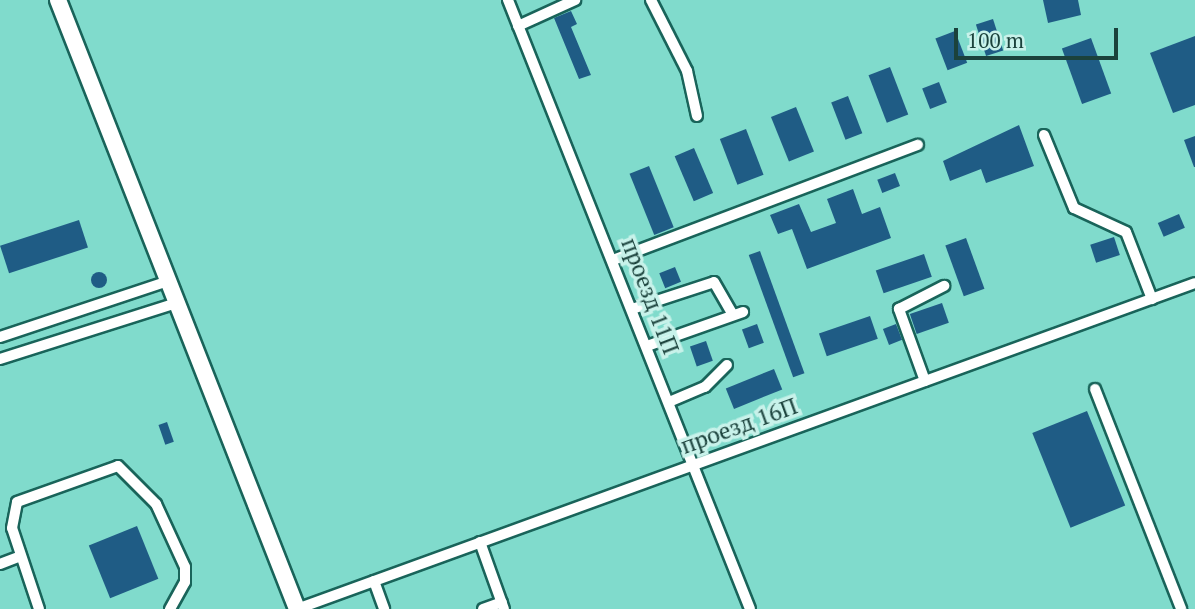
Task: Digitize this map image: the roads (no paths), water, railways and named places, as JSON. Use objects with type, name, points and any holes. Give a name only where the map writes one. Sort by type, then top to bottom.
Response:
[{"type":"highway","points":[[58,0],[297,609]]},
{"type":"street","name":"проезд 11П","points":[[508,0],[614,260],[750,609]]},
{"type":"street","points":[[518,26],[575,0]]},
{"type":"street","points":[[651,0],[687,71],[697,116]]},
{"type":"street","points":[[1044,135],[1074,208],[1126,232],[1152,299]]},
{"type":"street","points":[[614,260],[918,145]]},
{"type":"street","points":[[0,337],[168,281]]},
{"type":"street","points":[[632,309],[714,282],[738,313],[647,346]]},
{"type":"street","name":"проезд 16П","points":[[297,609],[1195,284]]},
{"type":"street","points":[[925,381],[899,309],[944,286]]},
{"type":"street","points":[[0,359],[177,303]]},
{"type":"street","points":[[669,402],[705,387],[727,365]]},
{"type":"street","points":[[1094,389],[1181,609]]},
{"type":"street","points":[[39,609],[21,556],[12,515],[25,495],[108,467],[125,469],[165,518],[185,567],[185,582],[170,609]]},
{"type":"street","points":[[480,542],[503,606],[484,609]]},
{"type":"street","points":[[0,564],[21,556]]},
{"type":"street","points":[[374,581],[384,609]]}]
